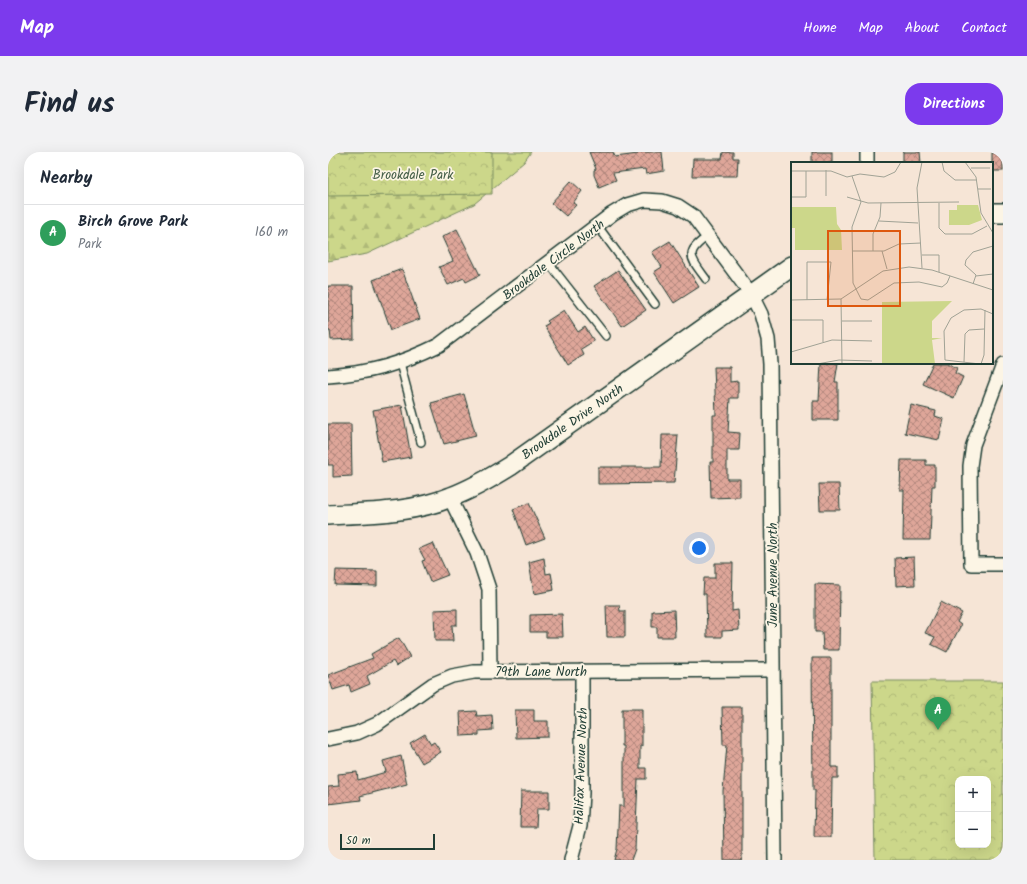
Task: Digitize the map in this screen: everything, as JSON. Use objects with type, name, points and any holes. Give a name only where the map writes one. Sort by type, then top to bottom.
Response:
[{"type":"street","name":"Brookdale Circle North","points":[[328,376],[377,370],[439,345],[597,225],[627,205],[644,200],[662,201],[678,206],[692,216],[750,294]]},
{"type":"street","name":"Brookdale Drive North","points":[[328,515],[386,512],[419,507],[450,498],[482,483],[510,466],[750,294],[791,267]]},
{"type":"street","name":"June Avenue North","points":[[750,294],[763,320],[768,339],[770,364],[775,860]]},
{"type":"street","points":[[1003,365],[973,445],[970,466],[971,564],[1003,564]]},
{"type":"street","points":[[450,498],[477,553],[489,589],[490,671]]},
{"type":"street","name":"79th Lane North","points":[[328,739],[357,733],[377,724],[433,684],[452,676],[490,671],[772,670]]},
{"type":"street","name":"Halifax Avenue North","points":[[571,860],[580,826],[582,793],[582,671]]},
{"type":"lane","points":[[597,225],[655,304]]},
{"type":"lane","points":[[706,279],[692,259],[692,251],[694,246],[708,236]]},
{"type":"lane","points":[[548,262],[606,336]]},
{"type":"lane","points":[[400,362],[421,442]]},
{"type":"green space","points":[[328,152],[531,152],[524,162],[474,204],[367,254],[328,261]]},
{"type":"green space","name":"Brookdale Park","points":[[328,152],[492,152],[492,194],[328,196]]},
{"type":"green space","points":[[872,681],[1003,681],[1003,860],[875,860]]},
{"type":"building","points":[[589,152],[613,152],[615,157],[638,154],[638,152],[662,152],[664,171],[646,174],[645,169],[613,173],[616,180],[599,187],[594,175],[594,170],[596,169]]},
{"type":"building","points":[[723,152],[733,152],[733,158],[738,158],[737,176],[692,176],[693,159],[722,159]]},
{"type":"building","points":[[812,152],[832,152],[832,162],[812,162]]},
{"type":"building","points":[[903,152],[920,152],[921,162],[903,162]]},
{"type":"building","points":[[992,153],[1003,153],[1003,171],[993,171]]},
{"type":"building","points":[[571,181],[582,191],[573,203],[576,205],[566,216],[551,203]]},
{"type":"building","points":[[457,229],[480,275],[466,282],[464,278],[448,285],[439,267],[453,261],[442,237]]},
{"type":"building","points":[[670,241],[699,287],[674,303],[654,272],[662,267],[652,252]]},
{"type":"building","points":[[402,269],[420,319],[391,330],[373,280]]},
{"type":"building","points":[[618,270],[646,310],[622,326],[594,286]]},
{"type":"building","points":[[328,286],[353,286],[354,339],[331,340],[330,330],[328,330]]},
{"type":"building","points":[[564,310],[578,332],[585,327],[594,341],[581,349],[584,355],[568,365],[544,326],[549,323],[547,321]]},
{"type":"building","points":[[821,364],[838,364],[835,382],[838,382],[838,420],[813,420],[813,401],[819,401]]},
{"type":"building","points":[[933,364],[949,364],[957,368],[955,373],[963,377],[954,398],[923,384]]},
{"type":"building","points":[[714,367],[730,367],[730,382],[738,381],[738,398],[730,398],[728,432],[740,433],[739,450],[727,450],[727,479],[740,479],[740,497],[711,498],[710,462],[713,462],[713,415],[716,415]]},
{"type":"building","points":[[464,394],[476,436],[444,444],[431,403]]},
{"type":"building","points":[[402,405],[411,457],[382,462],[373,410]]},
{"type":"building","points":[[911,405],[936,411],[935,416],[944,419],[939,440],[905,433]]},
{"type":"building","points":[[328,424],[351,424],[352,476],[333,477],[333,465],[328,465]]},
{"type":"building","points":[[662,435],[678,435],[674,483],[598,484],[598,467],[661,467]]},
{"type":"building","points":[[901,460],[926,460],[926,465],[935,465],[935,486],[932,486],[930,540],[903,540],[904,490],[900,490]]},
{"type":"building","points":[[819,484],[839,484],[840,510],[820,510]]},
{"type":"building","points":[[529,503],[545,538],[526,545],[513,509]]},
{"type":"building","points":[[433,543],[448,575],[430,582],[422,561],[425,560],[419,549]]},
{"type":"building","points":[[914,557],[915,585],[896,586],[895,558]]},
{"type":"building","points":[[544,558],[546,574],[551,573],[554,590],[534,594],[529,562]]},
{"type":"building","points":[[715,563],[733,563],[732,611],[738,610],[739,630],[722,631],[722,637],[707,637],[706,594],[703,594],[704,578],[715,578]]},
{"type":"building","points":[[336,570],[377,571],[377,586],[335,585]]},
{"type":"building","points":[[815,584],[840,585],[839,650],[823,650],[822,632],[815,632]]},
{"type":"building","points":[[941,602],[962,613],[957,622],[961,625],[947,652],[931,644],[935,637],[925,633]]},
{"type":"building","points":[[606,605],[619,605],[620,611],[625,611],[625,637],[607,637]]},
{"type":"building","points":[[457,609],[457,625],[452,625],[453,641],[435,641],[434,610]]},
{"type":"building","points":[[674,610],[675,637],[657,637],[657,627],[652,627],[652,611]]},
{"type":"building","points":[[562,614],[563,637],[546,637],[546,632],[530,632],[530,615]]},
{"type":"building","points":[[399,638],[410,657],[396,666],[393,661],[367,676],[370,684],[351,692],[349,685],[333,690],[328,675],[373,658],[371,654]]},
{"type":"building","points":[[812,658],[831,658],[831,767],[838,767],[838,778],[832,778],[831,837],[814,837],[815,790],[813,790]]},
{"type":"building","points":[[722,707],[742,707],[742,860],[724,860],[723,791],[727,745],[723,745]]},
{"type":"building","points":[[622,709],[642,709],[642,746],[640,746],[640,768],[646,768],[646,779],[638,779],[635,849],[631,860],[614,860],[617,849],[619,806],[624,806],[624,746],[622,746]]},
{"type":"building","points":[[515,710],[534,710],[534,721],[548,721],[548,737],[516,738]]},
{"type":"building","points":[[476,711],[477,716],[492,715],[493,730],[479,731],[479,735],[461,736],[460,712]]},
{"type":"building","points":[[425,734],[431,744],[434,742],[441,752],[422,763],[410,743]]},
{"type":"building","points":[[401,756],[407,784],[360,796],[361,800],[328,804],[328,787],[339,786],[338,774],[357,772],[358,780],[386,772],[383,761]]},
{"type":"building","points":[[521,791],[549,791],[549,809],[537,809],[536,827],[520,827]]},
{"type":"place","name":"Birch Grove Park","points":[[938,730]]}]
